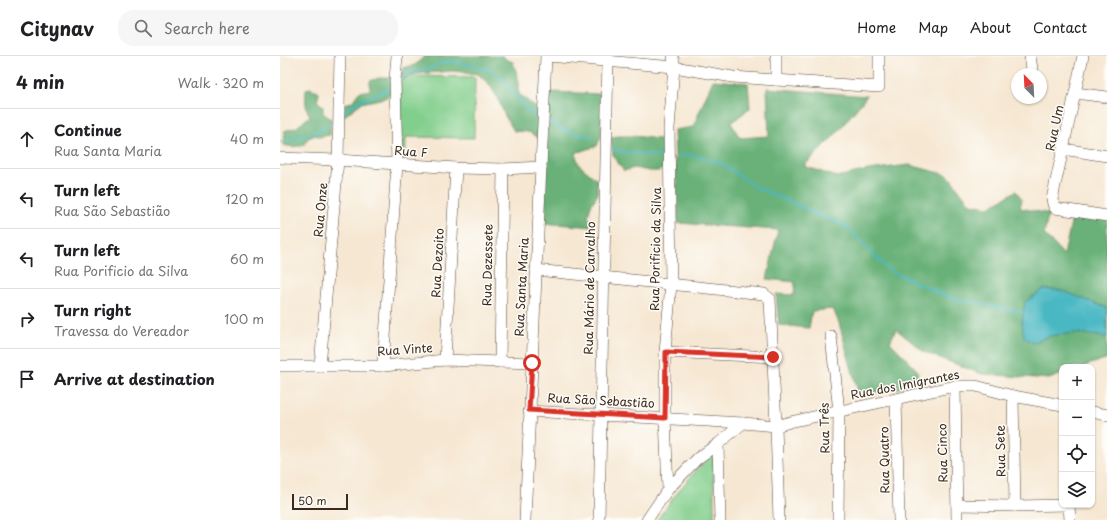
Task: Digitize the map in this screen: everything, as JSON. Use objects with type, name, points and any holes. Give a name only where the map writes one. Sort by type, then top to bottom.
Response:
[{"type":"street","name":"Rua Onze","points":[[320,366],[338,160],[340,56]]},
{"type":"street","points":[[383,366],[396,164],[396,56]]},
{"type":"street","points":[[547,56],[674,61],[733,76],[879,87],[879,56]]},
{"type":"street","name":"Rua Santa Maria","points":[[525,520],[529,410],[547,56]]},
{"type":"street","points":[[776,56],[776,80]]},
{"type":"street","points":[[1030,56],[1032,68]]},
{"type":"street","name":"Rua Um","points":[[1083,56],[1052,204],[1055,208],[1107,216]]},
{"type":"street","name":"Rua Mário de Carvalho","points":[[599,520],[607,58]]},
{"type":"street","name":"Rua Porificio da Silva","points":[[668,490],[665,418],[666,352],[671,284],[669,128],[674,61]]},
{"type":"street","points":[[1075,92],[1107,97]]},
{"type":"street","points":[[1064,149],[1107,156]]},
{"type":"street","name":"Rua F","points":[[280,158],[338,160],[456,168],[541,167]]},
{"type":"street","name":"Rua Dezoito","points":[[445,360],[456,168]]},
{"type":"street","name":"Rua Dezessete","points":[[500,362],[503,168]]},
{"type":"street","points":[[536,270],[764,294],[770,299],[779,520]]},
{"type":"street","name":"Rua Três","points":[[831,336],[839,412],[838,520]]},
{"type":"street","points":[[666,352],[773,357]]},
{"type":"street","name":"Rua Vinte","points":[[280,366],[383,366],[445,360],[532,363]]},
{"type":"street","name":"Rua dos Imigrantes","points":[[743,423],[776,426],[955,386],[976,386],[1012,396],[1059,404]]},
{"type":"street","name":"Rua Cinco","points":[[955,386],[957,520]]},
{"type":"street","name":"Rua Sete","points":[[1012,396],[1015,506]]},
{"type":"street","name":"Rua Quatro","points":[[896,399],[899,520]]},
{"type":"street","name":"Rua São Sebastião","points":[[529,410],[743,423]]},
{"type":"street","points":[[1095,413],[1107,415]]},
{"type":"street","points":[[647,520],[668,490],[698,458],[718,444],[743,423]]},
{"type":"street","points":[[718,444],[720,520]]},
{"type":"street","points":[[957,505],[1059,505]]},
{"type":"street","points":[[1069,508],[1070,520]]},
{"type":"green space","points":[[425,56],[503,56],[507,60],[513,62],[518,77],[519,94],[538,109],[538,138],[529,132],[514,131],[490,85],[478,74],[453,71],[414,74],[401,80],[402,68],[415,65]]},
{"type":"green space","points":[[409,76],[475,77],[474,138],[406,137],[406,161],[402,161],[400,82]]},
{"type":"green space","points":[[379,78],[391,78],[392,93],[385,98],[361,103],[342,118],[341,105],[352,102],[359,92],[370,90],[370,81]]},
{"type":"green space","points":[[713,80],[748,83],[750,108],[731,123],[740,138],[769,136],[767,88],[867,96],[835,135],[804,166],[837,177],[868,170],[909,165],[948,175],[970,204],[989,207],[1016,191],[1022,199],[1020,208],[1049,213],[1044,234],[1064,255],[1073,213],[1107,219],[1107,359],[1091,364],[1059,364],[1059,375],[1049,379],[982,374],[924,352],[896,329],[890,342],[918,371],[916,385],[859,395],[839,323],[833,309],[812,311],[809,328],[779,325],[776,294],[794,295],[795,282],[767,279],[778,230],[678,223],[674,130],[693,127]]},
{"type":"green space","points":[[310,88],[318,91],[319,94],[317,101],[323,106],[323,113],[331,119],[330,135],[319,137],[316,135],[308,138],[304,145],[293,147],[283,145],[284,131],[297,127],[310,116],[306,107],[306,89]]},
{"type":"green space","points":[[550,92],[602,94],[601,137],[597,146],[575,153],[579,165],[596,179],[598,194],[591,205],[588,217],[595,227],[542,223]]},
{"type":"green space","points":[[618,136],[634,136],[666,140],[666,166],[659,171],[634,168],[624,171],[613,156],[611,138]]},
{"type":"green space","points":[[714,453],[714,520],[657,520],[684,485]]},
{"type":"water","points":[[1044,289],[1063,291],[1107,308],[1107,337],[1075,333],[1049,336],[1033,343],[1024,337],[1022,322],[1025,302]]},
{"type":"waterway","points":[[399,80],[412,72],[431,68],[440,63],[453,62],[476,66],[491,70],[508,85],[528,111],[540,117]]},
{"type":"waterway","points":[[343,112],[354,104],[390,88]]},
{"type":"waterway","points":[[549,122],[562,129],[579,135],[594,137]]},
{"type":"waterway","points":[[280,142],[310,134],[330,125]]},
{"type":"waterway","points":[[612,149],[630,153],[661,156]]},
{"type":"waterway","points":[[679,156],[695,155],[723,164],[756,187],[847,227],[890,271],[951,298],[1023,312]]},
{"type":"route","points":[[532,363],[529,410],[665,418],[666,352],[773,357]]}]
